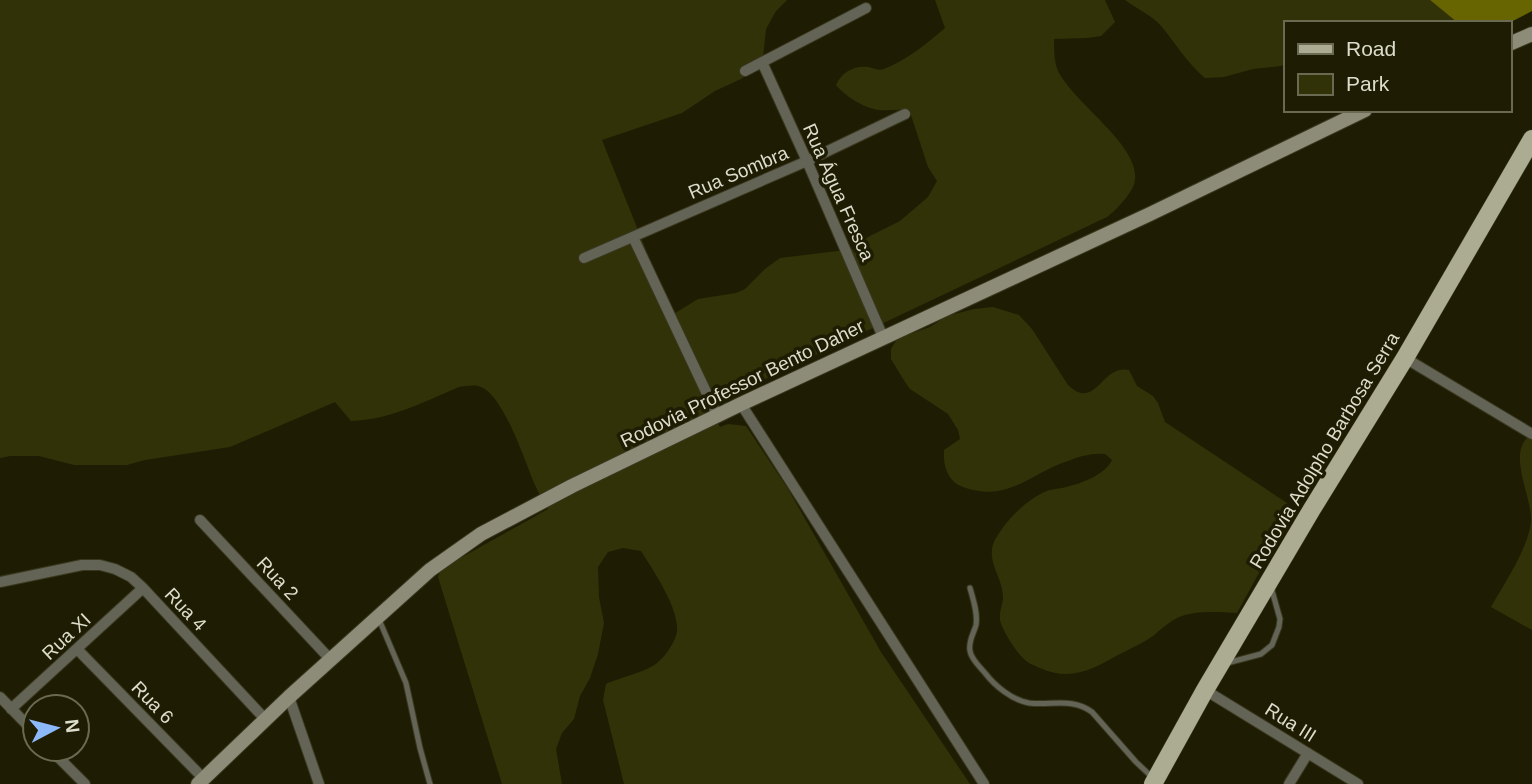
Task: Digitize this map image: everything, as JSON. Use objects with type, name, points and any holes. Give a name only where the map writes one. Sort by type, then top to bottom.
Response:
[{"type":"main road","name":"Rodovia Adolpho Barbosa Serra","points":[[1154,782],[1269,581],[1405,358],[1532,139]]},
{"type":"street","points":[[745,71],[866,8]]},
{"type":"street","points":[[1511,43],[1532,34]]},
{"type":"street","name":"Rua Água Fresca","points":[[762,62],[883,337]]},
{"type":"street","name":"Rodovia Professor Bento Daher","points":[[201,781],[330,659],[430,570],[481,534],[717,415],[1150,214],[1361,112]]},
{"type":"street","name":"Rua Sombra","points":[[584,258],[807,161],[905,114]]},
{"type":"street","points":[[633,237],[717,415]]},
{"type":"street","points":[[1405,358],[1532,434]]},
{"type":"street","points":[[741,404],[984,784]]},
{"type":"street","name":"Rua 2","points":[[200,520],[330,659]]},
{"type":"street","name":"Rua 4","points":[[0,582],[82,565],[100,565],[131,577],[265,719]]},
{"type":"street","name":"Rua XI","points":[[11,709],[143,588]]},
{"type":"street","name":"Rua 6","points":[[78,649],[201,781]]},
{"type":"street","name":"Rua III","points":[[1205,691],[1358,784]]},
{"type":"street","points":[[0,697],[21,719]]},
{"type":"street","points":[[289,697],[319,784]]},
{"type":"street","points":[[1289,784],[1308,753]]},
{"type":"street","points":[[64,763],[85,784]]},
{"type":"lane","points":[[1221,664],[1261,654],[1272,645],[1280,620],[1269,581]]},
{"type":"lane","points":[[970,587],[976,621],[970,651],[991,682],[1029,703],[1057,702],[1084,706],[1154,782]]},
{"type":"lane","points":[[377,617],[406,683],[430,784]]},
{"type":"green space","points":[[0,0],[787,0],[776,11],[766,29],[763,58],[754,71],[715,91],[682,113],[602,140],[672,315],[698,299],[745,289],[780,258],[854,249],[868,237],[900,221],[928,197],[937,181],[928,167],[909,109],[869,108],[853,100],[836,85],[841,77],[853,69],[868,67],[882,70],[901,61],[945,28],[935,0],[1105,0],[1115,22],[1101,36],[1054,39],[1054,51],[1058,71],[1066,83],[1116,138],[1127,152],[1133,166],[1134,184],[1117,208],[1107,217],[708,406],[720,427],[728,424],[746,426],[788,489],[881,652],[970,784],[624,784],[603,700],[606,684],[657,663],[675,639],[677,622],[670,601],[641,551],[623,548],[608,552],[598,567],[599,597],[604,623],[590,678],[580,696],[574,719],[562,733],[556,749],[562,784],[502,784],[438,577],[441,569],[548,509],[506,416],[490,393],[479,386],[459,387],[406,409],[365,420],[351,421],[335,402],[230,447],[127,465],[74,465],[39,456],[0,458]]},
{"type":"green space","points":[[1125,0],[1430,0],[1456,21],[1284,21],[1284,64],[1224,77],[1205,78],[1149,15]]},
{"type":"green space","points":[[993,307],[1019,315],[1032,329],[1068,385],[1078,392],[1092,391],[1119,370],[1129,370],[1137,386],[1153,396],[1158,403],[1165,422],[1287,503],[1292,513],[1237,613],[1200,612],[1179,617],[1145,641],[1100,664],[1072,674],[1051,672],[1030,664],[1019,654],[1000,620],[1003,599],[992,554],[996,538],[1012,517],[1032,499],[1049,490],[1091,478],[1103,471],[1112,460],[1105,454],[1082,456],[1007,489],[995,491],[966,488],[951,478],[944,462],[944,450],[960,439],[958,430],[948,414],[910,389],[891,359],[891,349],[896,341],[904,336],[930,327],[947,316]]},
{"type":"green space","points":[[1532,434],[1532,630],[1491,607],[1516,563],[1530,527],[1530,507],[1520,461],[1524,441]]},
{"type":"shaded area","points":[[1430,0],[1532,0],[1532,11],[1511,22],[1456,21]]}]
